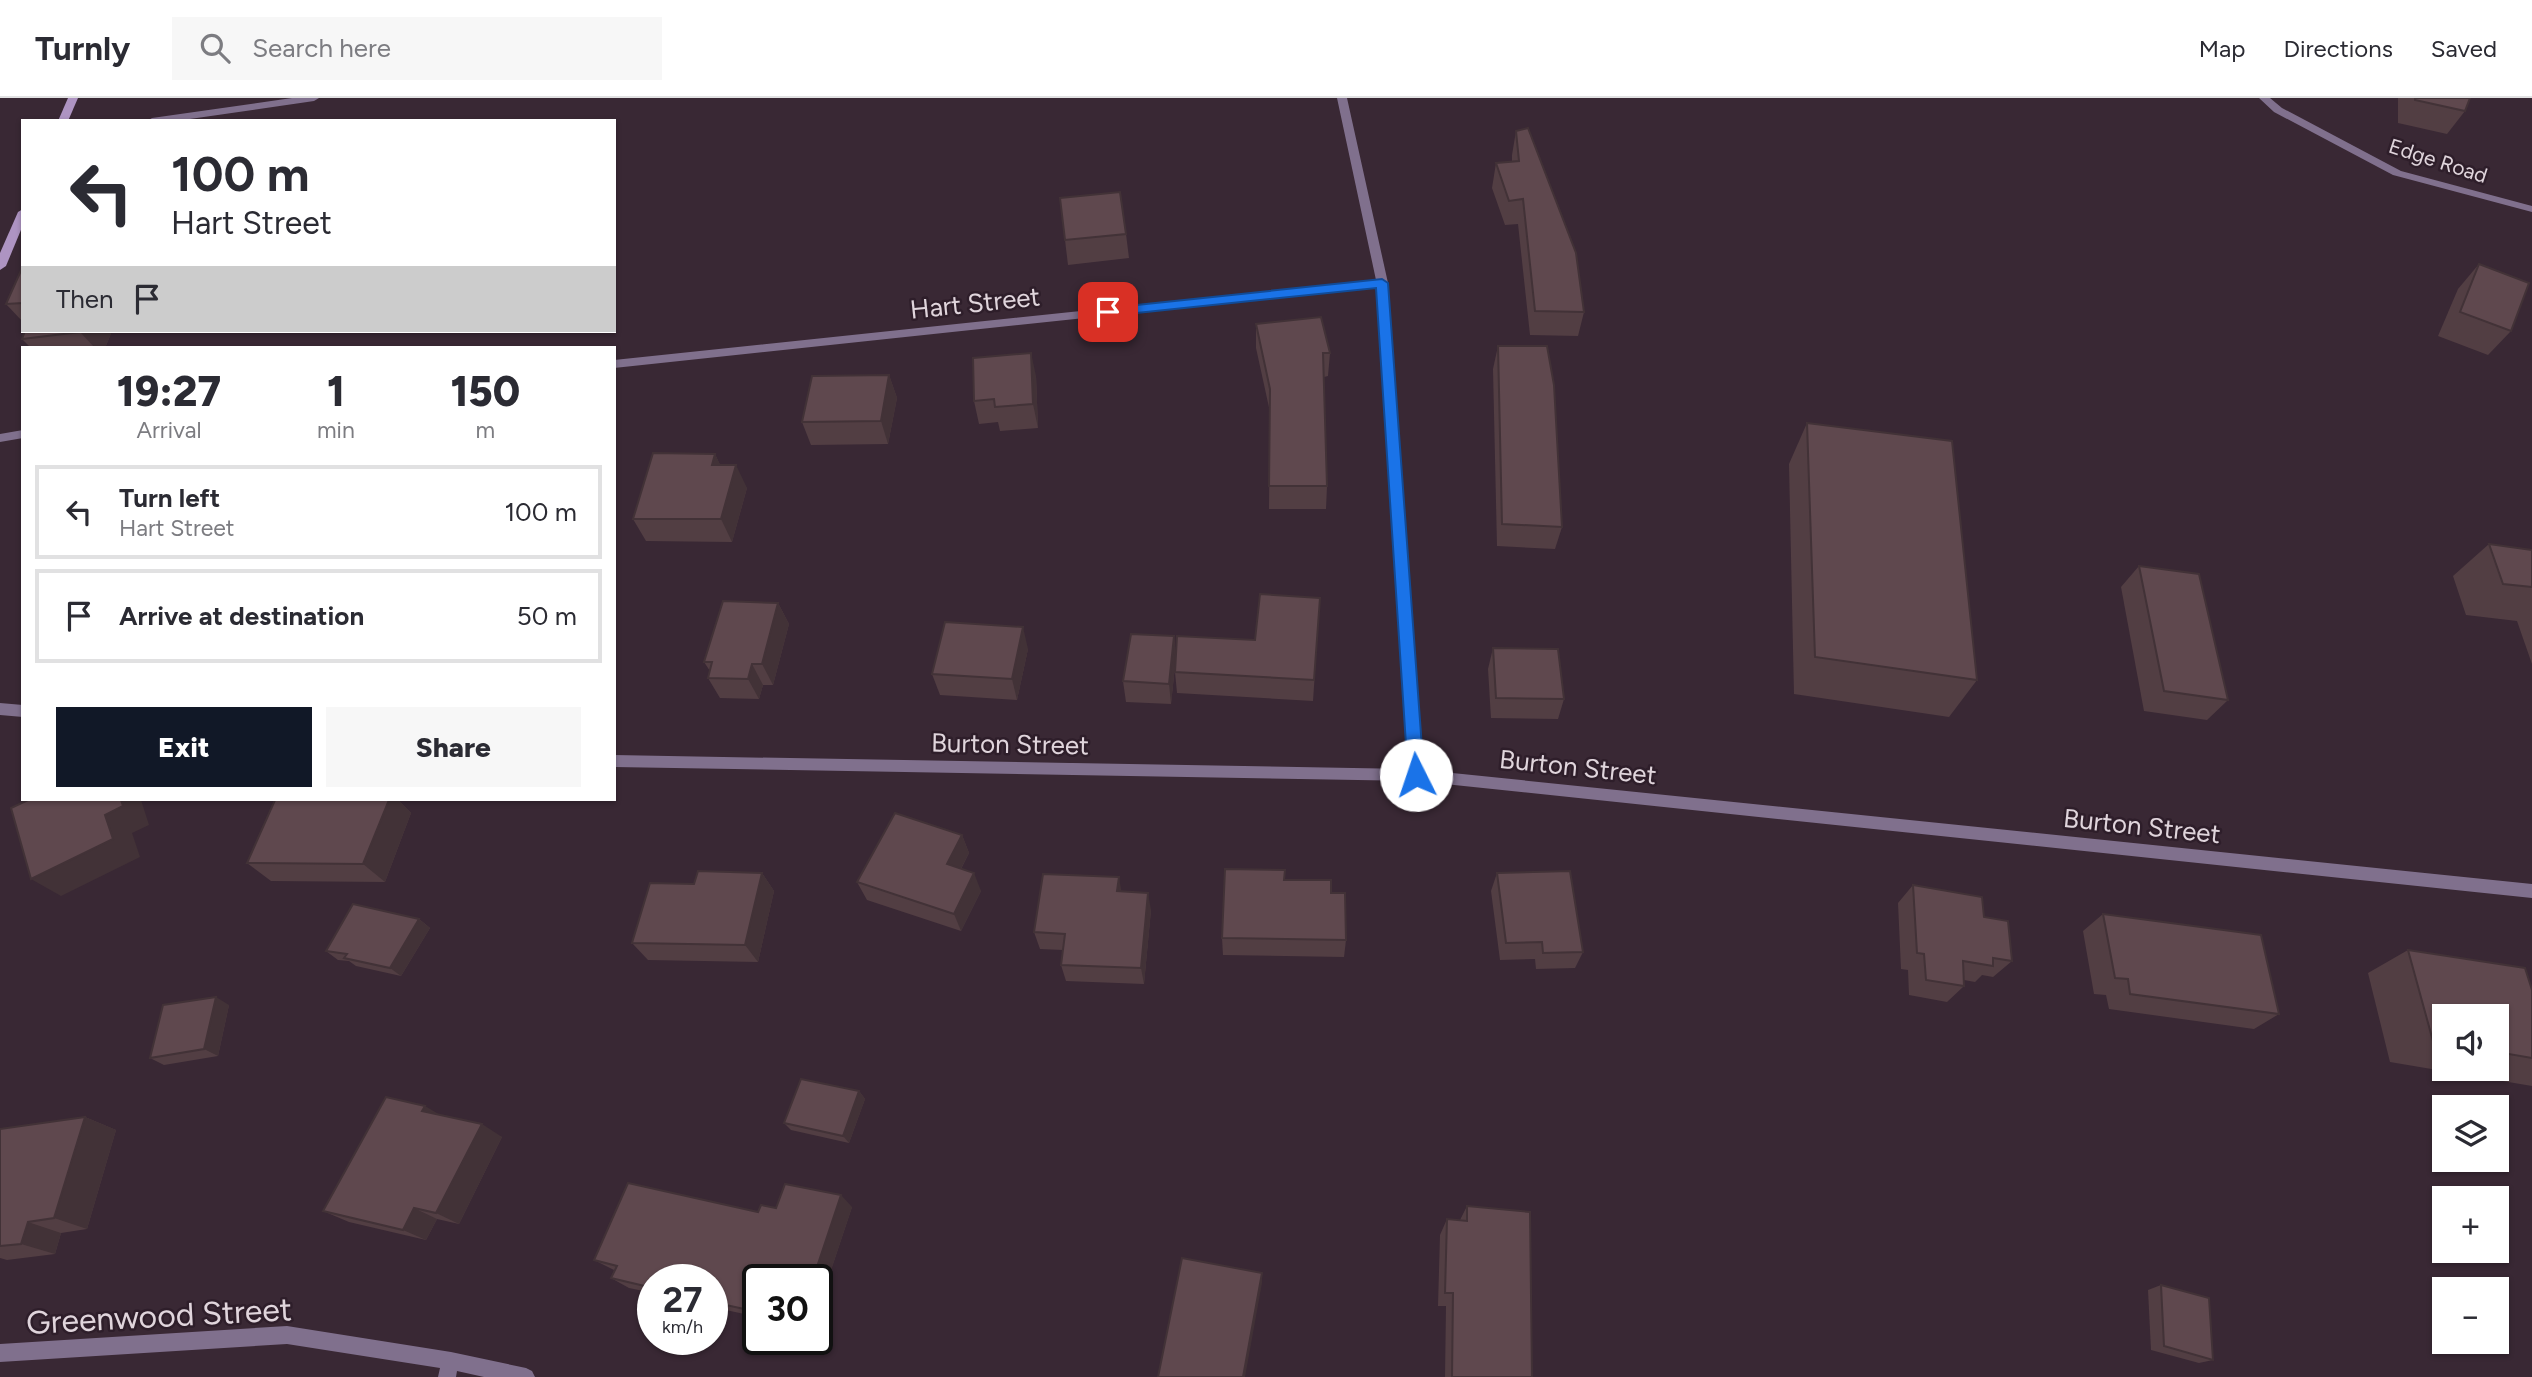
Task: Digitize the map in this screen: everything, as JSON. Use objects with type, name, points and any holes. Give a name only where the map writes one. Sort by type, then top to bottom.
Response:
[{"type":"main road","points":[[64,119],[73,98]]},
{"type":"main road","points":[[0,266],[21,217]]},
{"type":"street","points":[[166,119],[314,98]]},
{"type":"street","points":[[1342,98],[1382,283],[1416,775]]},
{"type":"street","name":"Edge Road","points":[[2264,98],[2278,110],[2397,173],[2532,209]]},
{"type":"street","name":"Hart Street","points":[[616,364],[1382,283]]},
{"type":"street","points":[[0,438],[21,434]]},
{"type":"street","points":[[0,709],[21,711]]},
{"type":"street","name":"Burton Street","points":[[616,761],[1416,775],[2532,891]]},
{"type":"street","name":"Greenwood Street","points":[[0,1353],[287,1335],[449,1369],[526,1377]]},
{"type":"building","points":[[2415,98],[2470,98],[2465,111]]},
{"type":"building","points":[[1528,128],[1576,253],[1584,312],[1535,311],[1523,199],[1509,201],[1496,163],[1519,161],[1516,131]]},
{"type":"building","points":[[1120,192],[1126,234],[1065,240],[1060,198]]},
{"type":"building","points":[[2479,264],[2529,283],[2511,331],[2460,312]]},
{"type":"building","points":[[21,270],[21,303],[6,304]]},
{"type":"building","points":[[1321,317],[1330,353],[1323,353],[1327,486],[1269,486],[1270,389],[1256,324]]},
{"type":"building","points":[[24,333],[72,333],[22,339]]},
{"type":"building","points":[[1498,346],[1547,346],[1554,385],[1562,527],[1502,524]]},
{"type":"building","points":[[1031,353],[1033,404],[995,407],[994,399],[974,401],[973,358]]},
{"type":"building","points":[[889,375],[881,421],[802,422],[812,376]]},
{"type":"building","points":[[1807,423],[1952,441],[1977,680],[1815,657]]},
{"type":"building","points":[[653,453],[715,454],[712,465],[736,465],[721,519],[633,519]]},
{"type":"building","points":[[2489,544],[2532,550],[2532,587],[2503,584]]},
{"type":"building","points":[[2139,566],[2199,574],[2228,700],[2164,691]]},
{"type":"building","points":[[1260,594],[1320,598],[1314,680],[1175,672],[1177,636],[1255,640]]},
{"type":"building","points":[[723,601],[778,603],[762,664],[752,664],[748,679],[708,678],[712,662],[704,662]]},
{"type":"building","points":[[945,622],[1023,627],[1012,679],[932,674]]},
{"type":"building","points":[[1131,634],[1174,636],[1169,684],[1123,681]]},
{"type":"building","points":[[1493,648],[1558,649],[1564,699],[1496,698]]},
{"type":"building","points":[[26,801],[121,801],[123,806],[105,815],[113,839],[31,879],[11,808]]},
{"type":"building","points":[[275,801],[389,801],[363,864],[247,863]]},
{"type":"building","points":[[895,813],[962,835],[947,864],[974,873],[954,914],[857,882]]},
{"type":"building","points":[[1225,869],[1285,870],[1284,880],[1331,880],[1331,893],[1345,893],[1346,940],[1222,938]]},
{"type":"building","points":[[698,871],[762,873],[745,945],[632,943],[650,883],[694,884]]},
{"type":"building","points":[[1570,871],[1583,952],[1543,953],[1542,942],[1506,943],[1497,873]]},
{"type":"building","points":[[1043,874],[1119,877],[1117,891],[1148,893],[1141,968],[1061,965],[1065,934],[1034,932]]},
{"type":"building","points":[[1913,885],[1982,897],[1984,917],[2008,921],[2012,961],[1993,958],[1993,966],[1963,961],[1964,986],[1926,980],[1924,954],[1917,953]]},
{"type":"building","points":[[353,904],[419,919],[390,968],[344,958],[347,954],[326,951]]},
{"type":"building","points":[[2103,914],[2261,935],[2279,1014],[2130,994],[2128,979],[2115,978]]},
{"type":"building","points":[[2408,950],[2525,968],[2532,990],[2532,1058],[2509,1054],[2509,1004],[2432,1004],[2432,1037]]},
{"type":"building","points":[[216,997],[204,1049],[150,1058],[163,1005]]},
{"type":"building","points":[[801,1079],[859,1091],[843,1136],[784,1123]]},
{"type":"building","points":[[386,1097],[425,1106],[422,1111],[482,1124],[436,1213],[414,1208],[403,1230],[323,1211]]},
{"type":"building","points":[[85,1117],[54,1218],[28,1222],[21,1244],[0,1246],[0,1129]]},
{"type":"building","points":[[628,1183],[758,1212],[761,1205],[776,1208],[785,1184],[841,1195],[818,1264],[742,1264],[742,1309],[728,1305],[728,1264],[637,1264],[637,1284],[611,1278],[617,1266],[594,1260]]},
{"type":"building","points":[[1467,1206],[1530,1212],[1532,1377],[1452,1377],[1453,1293],[1445,1293],[1447,1219],[1467,1221]]},
{"type":"building","points":[[1182,1258],[1262,1273],[1243,1377],[1158,1377]]},
{"type":"building","points":[[2161,1285],[2209,1298],[2213,1360],[2164,1346]]},
{"type":"route","points":[[1108,312],[1382,283],[1416,775]]}]
